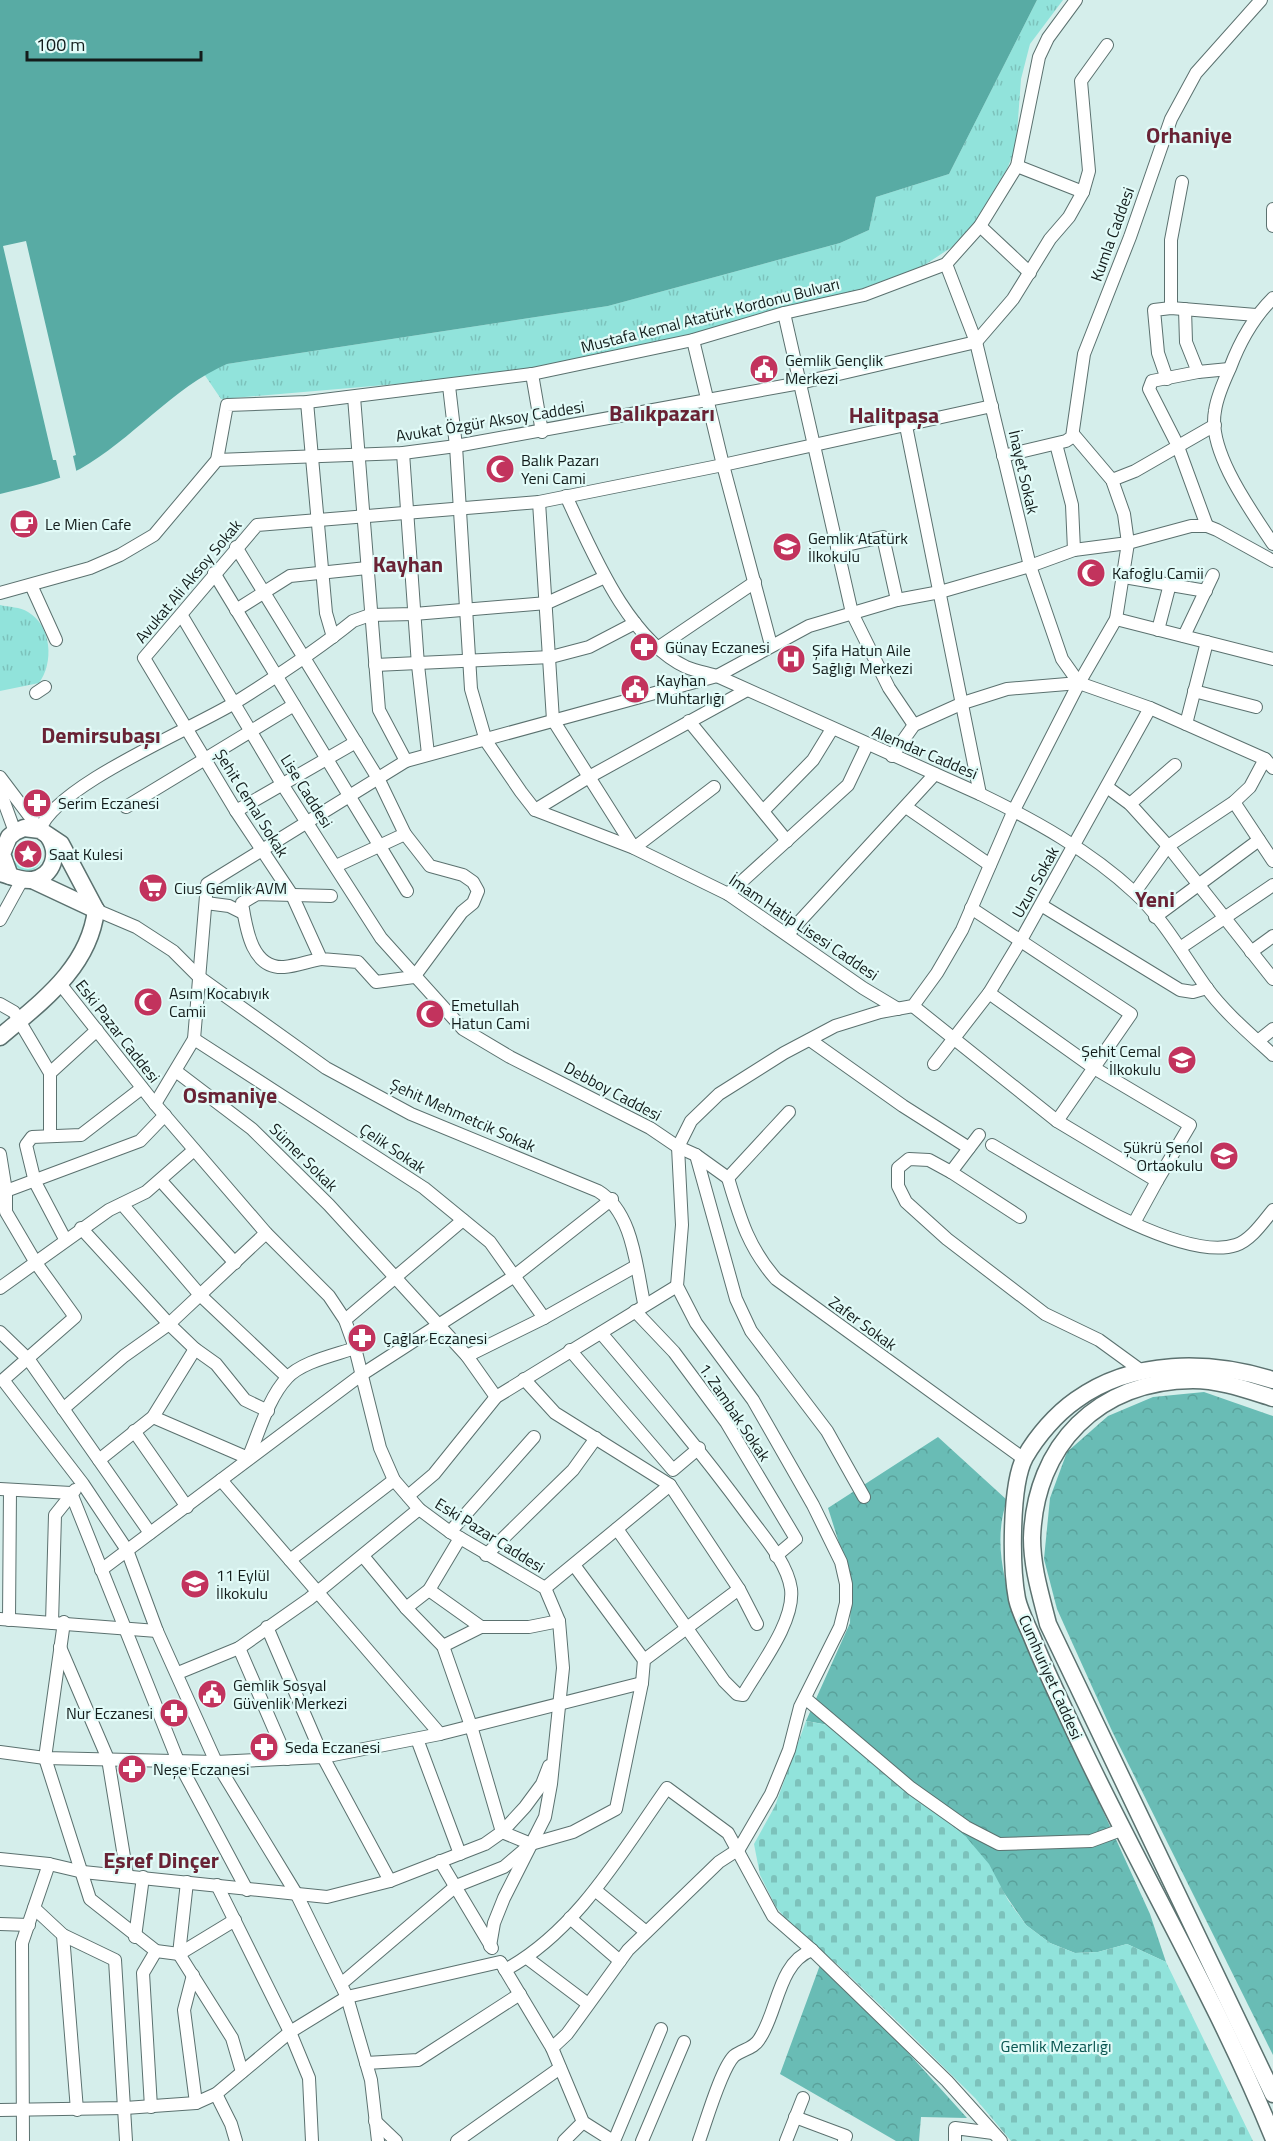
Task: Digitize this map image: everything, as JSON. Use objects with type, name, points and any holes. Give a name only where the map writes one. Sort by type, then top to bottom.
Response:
[{"type":"main road","points":[[0,1037],[61,985],[80,957],[96,910],[61,844],[40,830],[24,828],[8,837],[2,854],[16,877],[96,910]]},
{"type":"main road","points":[[16,877],[48,872],[54,861],[53,843],[40,830]]},
{"type":"main road","name":"Cumhuriyet Caddesi","points":[[1273,1380],[1233,1369],[1198,1365],[1161,1368],[1090,1389],[1066,1406],[1046,1428],[1024,1459],[1014,1510],[1012,1558],[1018,1601],[1047,1675],[1121,1830],[1248,2077],[1273,2137]]},
{"type":"main road","name":"Cumhuriyet Caddesi","points":[[1273,1398],[1220,1382],[1194,1380],[1161,1382],[1122,1394],[1101,1405],[1077,1425],[1058,1446],[1045,1474],[1034,1513],[1032,1540],[1034,1568],[1048,1624],[1273,2094]]},
{"type":"street","points":[[946,264],[980,226],[1017,166],[1039,57],[1048,38],[1076,0]]},
{"type":"street","name":"Kumla Caddesi","points":[[1073,434],[1084,354],[1130,237],[1171,119],[1196,74],[1261,0]]},
{"type":"street","points":[[976,342],[1007,308],[1050,239],[1069,217],[1083,192],[1089,171],[1081,81],[1107,45]]},
{"type":"street","points":[[1017,166],[1083,192]]},
{"type":"street","points":[[1171,308],[1171,240],[1182,182]]},
{"type":"street","points":[[1273,208],[1273,226]]},
{"type":"street","points":[[980,226],[1030,273]]},
{"type":"street","name":"Mustafa Kemal Atatürk Kordonu Bulvarı","points":[[217,460],[227,405],[307,402],[532,374],[693,340],[784,313],[864,295],[946,264]]},
{"type":"street","name":"İnayet Sokak","points":[[946,264],[976,342],[1030,566],[1062,659],[1079,683]]},
{"type":"street","points":[[1273,298],[1256,315],[1229,369],[1214,413],[1217,439],[1230,475],[1273,544]]},
{"type":"street","points":[[1167,379],[1158,353],[1154,310],[1171,308],[1256,315]]},
{"type":"street","points":[[1185,309],[1186,342],[1198,372]]},
{"type":"street","points":[[784,313],[852,614],[883,678],[914,725]]},
{"type":"street","points":[[693,340],[723,465],[771,645]]},
{"type":"street","name":"Avukat Özgür Aksoy Caddesi","points":[[217,460],[403,453],[456,446],[800,383],[976,342]]},
{"type":"street","points":[[1208,526],[1197,504],[1177,444],[1149,389],[1152,381],[1198,372],[1229,369]]},
{"type":"street","points":[[532,374],[542,432]]},
{"type":"street","points":[[449,386],[456,446],[471,689],[486,741],[535,810],[589,777],[747,690]]},
{"type":"street","points":[[354,397],[379,710],[406,761]]},
{"type":"street","points":[[307,402],[326,613],[333,637]]},
{"type":"street","points":[[317,519],[539,502],[723,465],[992,406]]},
{"type":"street","points":[[1113,480],[1135,471],[1177,444],[1215,424]]},
{"type":"street","points":[[906,426],[980,794]]},
{"type":"street","points":[[552,2048],[567,2034],[620,1961],[646,1932],[719,1862],[739,1850],[771,1794],[789,1750],[805,1698],[840,1627],[846,1603],[846,1584],[841,1562],[813,1505],[753,1400],[696,1323],[676,1286],[682,1225],[678,1147],[691,1121],[719,1094],[835,1026],[913,1006],[937,973],[971,908],[1014,810],[1079,683],[1116,619],[1128,543],[1124,514],[1113,480],[1073,434],[1071,439],[1056,444],[1003,456]]},
{"type":"street","points":[[1056,444],[1072,505],[1074,550]]},
{"type":"street","points":[[403,453],[418,665],[428,754]]},
{"type":"street","points":[[0,593],[90,568],[120,555],[154,535],[217,460]]},
{"type":"street","name":"Alemdar Caddesi","points":[[566,496],[604,577],[635,623],[659,647],[686,667],[717,676],[1014,810],[1074,846],[1135,892],[1180,948],[1207,988],[1273,1055]]},
{"type":"street","points":[[539,502],[551,657],[553,720],[634,848],[714,787]]},
{"type":"street","name":"Avukat Ali Aksoy Sokak","points":[[144,658],[257,525],[317,519]]},
{"type":"street","points":[[155,1104],[177,1072],[194,1039],[207,884],[380,780],[406,761],[717,676],[809,626],[897,600],[940,592],[1030,566],[1074,550],[1128,543],[1191,526],[1208,526],[1273,561]]},
{"type":"street","points":[[837,547],[883,537],[897,600]]},
{"type":"street","points":[[236,547],[380,780],[405,834],[430,866],[463,875],[473,882],[478,891],[473,903],[462,912],[414,977],[376,982],[358,962],[321,958],[284,967],[267,964],[260,958],[247,935],[242,903],[257,894],[331,896]]},
{"type":"street","points":[[236,610],[290,576],[367,568]]},
{"type":"street","points":[[214,573],[407,891]]},
{"type":"street","points":[[1184,636],[1214,576]]},
{"type":"street","points":[[0,777],[40,830],[50,812],[61,803],[100,777],[234,703],[304,657],[353,621],[370,615],[414,614],[547,603],[604,577]]},
{"type":"street","points":[[1124,577],[1206,591]]},
{"type":"street","points":[[659,647],[754,582]]},
{"type":"street","points":[[1158,630],[1170,584]]},
{"type":"street","points":[[31,585],[56,640]]},
{"type":"street","name":"Lise Caddesi","points":[[182,616],[307,824],[381,938],[414,977]]},
{"type":"street","points":[[1116,619],[1273,659]]},
{"type":"street","points":[[375,665],[418,665],[551,657],[589,647],[635,623]]},
{"type":"street","points":[[1186,724],[1207,642]]},
{"type":"street","name":"Şehit Cemal Sokak","points":[[144,658],[236,811],[292,895],[321,958]]},
{"type":"street","points":[[892,756],[914,725],[963,703],[1007,690],[1079,683],[1150,708],[1269,764],[1234,802],[1168,846],[1135,892]]},
{"type":"street","points":[[1194,691],[1256,706]]},
{"type":"street","points":[[126,807],[252,733],[294,705]]},
{"type":"street","name":"Uzun Sokak","points":[[934,1064],[989,993],[1041,905],[1150,708]]},
{"type":"street","points":[[689,721],[787,841]]},
{"type":"street","points":[[764,810],[813,760],[832,729]]},
{"type":"street","points":[[236,811],[356,742]]},
{"type":"street","points":[[728,894],[848,785],[867,745]]},
{"type":"street","points":[[1130,804],[1175,765]]},
{"type":"street","points":[[788,934],[935,774]]},
{"type":"street","points":[[1107,787],[1130,804],[1168,846],[1197,886],[1273,979]]},
{"type":"street","points":[[0,791],[0,818]]},
{"type":"street","points":[[0,791],[8,837]]},
{"type":"street","points":[[1234,802],[1273,861]]},
{"type":"street","points":[[906,807],[990,865]]},
{"type":"street","name":"İmam Hatip Lisesi Caddesi","points":[[535,810],[634,848],[728,894],[863,988],[898,1009]]},
{"type":"street","points":[[336,866],[405,834]]},
{"type":"street","points":[[1155,917],[1259,840]]},
{"type":"street","points":[[0,920],[16,877]]},
{"type":"street","points":[[1180,948],[1273,885]]},
{"type":"street","points":[[206,903],[230,906],[243,914]]},
{"type":"street","points":[[1041,905],[1180,990],[1193,992],[1207,988]]},
{"type":"street","points":[[971,908],[1131,1014],[1057,1121]]},
{"type":"street","name":"Şehit Mehmetcik Sokak","points":[[96,910],[135,927],[173,951],[200,977],[326,1068],[411,1114],[598,1191],[612,1199]]},
{"type":"street","points":[[1251,952],[1273,936]]},
{"type":"street","name":"Debboy Caddesi","points":[[414,977],[463,1029],[510,1057],[650,1128],[678,1147],[696,1155],[728,1178]]},
{"type":"street","name":"Eski Pazar Caddesi","points":[[61,985],[194,1150],[266,1233],[329,1296],[345,1320],[355,1347],[380,1448],[394,1480],[419,1509],[455,1535],[545,1588],[559,1621],[563,1668],[561,1703],[545,1817],[494,1923],[490,1946]]},
{"type":"street","points":[[989,993],[1094,1068],[1190,1125],[1134,1223]]},
{"type":"street","points":[[0,1004],[14,1012],[50,1073],[50,1136]]},
{"type":"street","points":[[913,1006],[1057,1121],[1157,1181]]},
{"type":"street","points":[[1258,1041],[1273,1029]]},
{"type":"street","points":[[50,1073],[97,1030]]},
{"type":"street","name":"Çelik Sokak","points":[[194,1039],[424,1188],[490,1242],[544,1318]]},
{"type":"street","points":[[810,1040],[903,1106],[969,1148]]},
{"type":"street","name":"Sümer Sokak","points":[[177,1072],[252,1129],[397,1278],[467,1356],[496,1397]]},
{"type":"street","points":[[64,1239],[35,1182],[26,1145],[32,1137],[81,1135],[142,1088]]},
{"type":"street","points":[[728,1178],[789,1112]]},
{"type":"street","points":[[6,1191],[140,1141],[165,1115]]},
{"type":"street","points":[[951,1172],[979,1135]]},
{"type":"street","points":[[992,1145],[1134,1223],[1171,1238],[1221,1248],[1239,1244],[1273,1210]]},
{"type":"street","points":[[0,1288],[36,1263],[64,1239],[161,1180],[194,1150]]},
{"type":"street","points":[[0,1154],[6,1191],[3,1211],[36,1263],[75,1317],[29,1360],[1,1380],[83,1484],[127,1550],[157,1631],[178,1673],[216,1762],[297,1895],[347,1997],[366,2062],[378,2141]]},
{"type":"street","points":[[696,1155],[736,1299],[751,1331],[827,1431],[864,1497]]},
{"type":"street","points":[[1020,1217],[951,1172],[928,1160],[909,1159],[898,1168],[898,1186],[906,1202],[947,1239],[1045,1314],[1099,1340],[1143,1372]]},
{"type":"street","name":"Zafer Sokak","points":[[728,1178],[745,1235],[762,1263],[776,1279],[1024,1459]]},
{"type":"street","points":[[161,1180],[235,1263]]},
{"type":"street","points":[[101,1570],[361,1375],[513,1277],[612,1199],[622,1216],[636,1266],[639,1307]]},
{"type":"street","points":[[122,1204],[200,1295],[287,1377]]},
{"type":"street","points":[[345,1320],[463,1221]]},
{"type":"street","points":[[81,1228],[169,1324],[195,1349],[216,1364],[245,1400],[268,1411]]},
{"type":"street","points":[[63,1409],[124,1356],[169,1324],[266,1233]]},
{"type":"street","points":[[467,1356],[544,1318],[636,1266]]},
{"type":"street","points":[[408,1496],[434,1474],[496,1397],[676,1286]]},
{"type":"street","name":"1. Zambak Sokak","points":[[639,1307],[726,1422],[796,1539],[776,1556]]},
{"type":"street","points":[[0,1332],[29,1360],[150,1533]]},
{"type":"street","points":[[601,1333],[699,1448],[776,1556],[791,1589],[789,1615],[743,1695],[737,1694],[724,1681],[616,1529]]},
{"type":"street","points":[[248,1458],[268,1411],[287,1377],[300,1369],[355,1347]]},
{"type":"street","points":[[99,1460],[153,1417],[195,1349]]},
{"type":"street","points":[[570,1350],[673,1470],[699,1448]]},
{"type":"street","points":[[524,1379],[555,1413],[670,1485],[738,1589],[758,1624]]},
{"type":"street","points":[[153,1417],[248,1458]]},
{"type":"street","points":[[134,1431],[187,1507]]},
{"type":"street","points":[[406,1608],[429,1590],[455,1535],[534,1437]]},
{"type":"street","points":[[486,1555],[573,1470],[596,1438]]},
{"type":"street","points":[[221,1480],[440,1734]]},
{"type":"street","points":[[290,1560],[394,1480]]},
{"type":"street","points":[[83,1484],[71,1493],[55,1515],[60,1646],[45,1758],[90,1899],[156,1952],[179,1954],[235,1920]]},
{"type":"street","points":[[545,1588],[670,1485]]},
{"type":"street","points":[[71,1493],[5,1490],[4,1619],[157,1631]]},
{"type":"street","points":[[71,1493],[178,1761],[247,1890]]},
{"type":"street","points":[[178,1673],[239,1648],[317,1593],[419,1509]]},
{"type":"street","points":[[363,1556],[406,1608],[443,1646],[471,1726],[502,1832]]},
{"type":"street","points":[[341,1984],[456,1886],[504,1868],[531,1844],[573,1832],[616,1809],[642,1683],[644,1660],[574,1565]]},
{"type":"street","points":[[644,1660],[738,1589]]},
{"type":"street","points":[[429,1590],[481,1627]]},
{"type":"street","points":[[443,1646],[481,1627],[529,1627],[559,1621]]},
{"type":"street","points":[[267,1627],[323,1757],[390,1881]]},
{"type":"street","points":[[60,1646],[108,1759],[127,1875]]},
{"type":"street","points":[[239,1648],[287,1759]]},
{"type":"street","points":[[0,1752],[45,1758],[216,1762],[323,1757],[440,1734],[642,1683]]},
{"type":"street","points":[[805,1698],[911,1788],[966,1827],[999,1844],[1092,1840],[1121,1830]]},
{"type":"street","points":[[417,1739],[460,1854]]},
{"type":"street","points":[[0,1859],[49,1864],[83,1872],[327,1897],[390,1881],[485,1844],[502,1832],[542,1784],[555,1748]]},
{"type":"street","points":[[0,2110],[77,2110],[196,2103],[216,2094],[290,2032],[347,1997],[503,1966],[527,1958],[570,1918],[595,1890],[667,1788],[728,1833],[772,1916],[812,1950],[947,2081],[997,2137]]},
{"type":"street","points":[[502,1832],[531,1844]]},
{"type":"street","points":[[440,1862],[552,2048],[584,2121],[614,2141],[661,2029]]},
{"type":"street","points":[[23,2141],[22,1943],[49,1864]]},
{"type":"street","points":[[135,1937],[143,1877]]},
{"type":"street","points":[[186,1882],[179,1954],[232,2038],[242,2072]]},
{"type":"street","points":[[218,1885],[290,2032],[309,2078],[312,2141]]},
{"type":"street","points":[[595,1890],[646,1932]]},
{"type":"street","points":[[34,1908],[63,1935],[115,1960],[126,2141]]},
{"type":"street","points":[[570,1918],[620,1961]]},
{"type":"street","points":[[0,1924],[29,1924]]},
{"type":"street","points":[[63,1935],[77,2110]]},
{"type":"street","points":[[699,2141],[724,2073],[735,2056],[751,2049],[759,2040],[786,1973],[800,1954],[812,1950]]},
{"type":"street","points":[[150,2107],[143,1973],[156,1952]]},
{"type":"street","points":[[527,1958],[588,2004]]},
{"type":"street","points":[[193,1975],[184,2010],[196,2103]]},
{"type":"street","points":[[366,2062],[418,2060],[519,1994]]},
{"type":"street","points":[[642,2141],[684,2042]]},
{"type":"street","points":[[457,2141],[560,2068]]},
{"type":"street","points":[[216,2094],[231,2124],[236,2141]]},
{"type":"street","points":[[786,2141],[802,2098]]},
{"type":"street","points":[[795,2117],[846,2136],[844,2141]]},
{"type":"street","points":[[375,2121],[396,2141]]},
{"type":"street","points":[[564,2141],[584,2121]]},
{"type":"street","points":[[955,2141],[956,2128],[997,2137]]},
{"type":"green space","points":[[1037,0],[1063,0],[1030,44],[1021,79],[1016,147],[1007,169],[974,223],[952,247],[923,266],[856,291],[548,371],[221,399],[204,374],[227,364],[608,306],[840,243],[869,230],[876,197],[949,174]]},
{"type":"green space","points":[[0,605],[25,610],[42,626],[46,635],[48,655],[44,675],[39,683],[0,691]]},
{"type":"green space","points":[[27,841],[38,845],[42,856],[38,867],[27,871],[16,867],[12,856],[16,845]]},
{"type":"green space","points":[[1204,1392],[1273,1416],[1273,2055],[1112,1731],[1057,1609],[1044,1559],[1050,1498],[1067,1452],[1108,1416],[1153,1397]]},
{"type":"green space","points":[[938,1437],[1007,1500],[1000,1545],[1004,1574],[1015,1618],[1150,1914],[1166,1962],[1127,1944],[1098,1952],[1075,1953],[1050,1943],[1026,1925],[966,1837],[829,1725],[806,1721],[850,1623],[851,1581],[828,1508]]},
{"type":"green space","name":"Gemlik Mezarlığı","points":[[806,1721],[828,1725],[966,1837],[989,1864],[1008,1900],[1026,1925],[1050,1943],[1075,1953],[1098,1952],[1127,1944],[1166,1962],[1253,2141],[1011,2141],[975,2098],[897,2021],[837,1964],[795,1930],[776,1907],[760,1875],[754,1844],[775,1806]]},
{"type":"green space","points":[[820,1965],[903,2047],[967,2118],[921,2117],[919,2141],[896,2141],[780,2074]]},
{"type":"shaded area","points":[[0,0],[1037,0],[949,174],[876,197],[869,230],[840,243],[608,306],[227,364],[189,386],[117,444],[80,469],[51,481],[0,494]]},
{"type":"pier","points":[[26,241],[76,455],[73,456],[77,474],[61,481],[56,460],[53,460],[3,246]]},
{"type":"place","name":"Gemlik Gençlik Merkezi","points":[[764,369]]},
{"type":"place","name":"Balık Pazarı Yeni Cami","points":[[500,469]]},
{"type":"place","name":"Le Mien Cafe","points":[[24,524]]},
{"type":"place","name":"Gemlik Atatürk İlkokulu","points":[[787,547]]},
{"type":"place","name":"Kafoğlu Camii","points":[[1091,573]]},
{"type":"place","name":"Günay Eczanesi","points":[[644,647]]},
{"type":"place","name":"Şifa Hatun Aile Sağlığı Merkezi","points":[[791,659]]},
{"type":"place","name":"Kayhan Muhtarlığı","points":[[635,689]]},
{"type":"place","name":"Serim Eczanesi","points":[[37,803]]},
{"type":"place","name":"Saat Kulesi","points":[[28,854]]},
{"type":"place","name":"Cius Gemlik AVM","points":[[153,888]]},
{"type":"place","name":"Asım Kocabıyık Camii","points":[[148,1002]]},
{"type":"place","name":"Emetullah Hatun Cami","points":[[430,1014]]},
{"type":"place","name":"Şehit Cemal İlkokulu","points":[[1182,1060]]},
{"type":"place","name":"Şükrü Şenol Ortaokulu","points":[[1224,1156]]},
{"type":"place","name":"Çağlar Eczanesi","points":[[362,1338]]},
{"type":"place","name":"11 Eylül İlkokulu","points":[[195,1584]]},
{"type":"place","name":"Gemlik Sosyal Güvenlik Merkezi","points":[[212,1694]]},
{"type":"place","name":"Nur Eczanesi","points":[[174,1713]]},
{"type":"place","name":"Seda Eczanesi","points":[[264,1747]]},
{"type":"place","name":"Neşe Eczanesi","points":[[132,1769]]},
{"type":"district","name":"Orhaniye","points":[[1189,135]]},
{"type":"district","name":"Balıkpazarı","points":[[662,413]]},
{"type":"district","name":"Halitpaşa","points":[[894,415]]},
{"type":"district","name":"Kayhan","points":[[408,564]]},
{"type":"district","name":"Demirsubaşı","points":[[101,735]]},
{"type":"district","name":"Yeni","points":[[1155,899]]},
{"type":"district","name":"Osmaniye","points":[[230,1095]]},
{"type":"district","name":"Eşref Dinçer","points":[[161,1860]]}]
